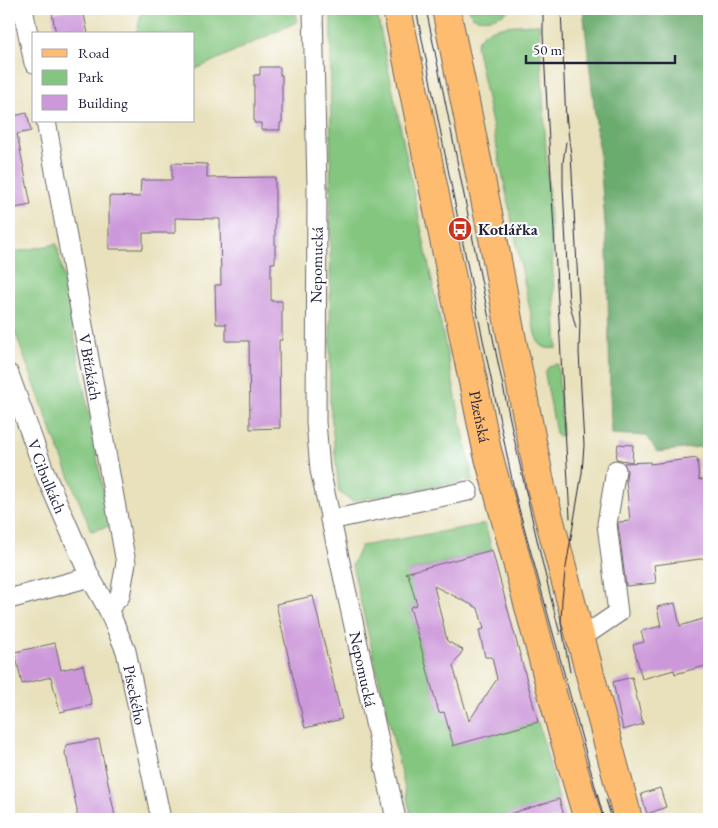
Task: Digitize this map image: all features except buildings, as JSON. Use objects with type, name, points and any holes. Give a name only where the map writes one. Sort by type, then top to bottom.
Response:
[{"type":"main road","name":"Plzeňská","points":[[397,9],[430,180],[487,450],[560,724],[588,819]]},
{"type":"main road","points":[[446,9],[541,487],[628,819]]},
{"type":"street","points":[[23,9],[32,53]]},
{"type":"street","name":"Nepomucká","points":[[313,9],[317,186],[316,422],[320,470],[396,819]]},
{"type":"street","name":"V Břízkách","points":[[46,122],[126,563],[120,596],[108,609]]},
{"type":"street","name":"V Cibulkách","points":[[9,374],[46,476],[90,577]]},
{"type":"street","points":[[581,638],[618,613],[607,524],[616,470]]},
{"type":"street","points":[[330,520],[468,490]]},
{"type":"street","points":[[9,599],[90,577]]},
{"type":"street","name":"Píseckého","points":[[90,577],[108,609],[126,651],[161,819]]},
{"type":"green space","points":[[142,9],[295,9],[297,22],[195,70],[195,32],[136,32]]},
{"type":"green space","points":[[331,9],[376,9],[473,480],[352,501],[339,492],[330,405]]},
{"type":"green space","points":[[469,9],[510,9],[497,16],[481,19],[472,16]]},
{"type":"green space","points":[[583,9],[709,9],[709,446],[657,452],[647,436],[611,434],[607,248],[599,149]]},
{"type":"green space","points":[[539,24],[557,348],[545,348],[538,342],[535,334],[476,45],[479,38],[493,29],[512,25]]},
{"type":"green space","points":[[57,244],[110,526],[91,531],[9,316],[9,253]]},
{"type":"green space","points":[[558,364],[562,436],[557,436],[556,433],[545,374],[549,367]]},
{"type":"green space","points":[[485,524],[492,550],[408,572],[417,605],[410,607],[439,713],[445,712],[454,745],[538,722],[559,799],[493,819],[412,819],[352,565],[361,546]]},
{"type":"tram line","points":[[416,9],[515,494],[604,819]]},
{"type":"tram line","points":[[426,9],[506,400],[560,634]]},
{"type":"tram line","points":[[543,9],[570,518]]},
{"type":"tram line","points":[[561,9],[566,122]]},
{"type":"tram line","points":[[566,115],[571,155],[580,321],[579,352],[584,445],[582,473],[562,599],[561,623],[570,672]]},
{"type":"tram line","points":[[566,142],[563,162],[563,186],[568,285],[569,301],[576,328]]},
{"type":"tram line","points":[[606,800],[612,819]]},
{"type":"place","name":"Kotlářka","points":[[460,229]]}]
